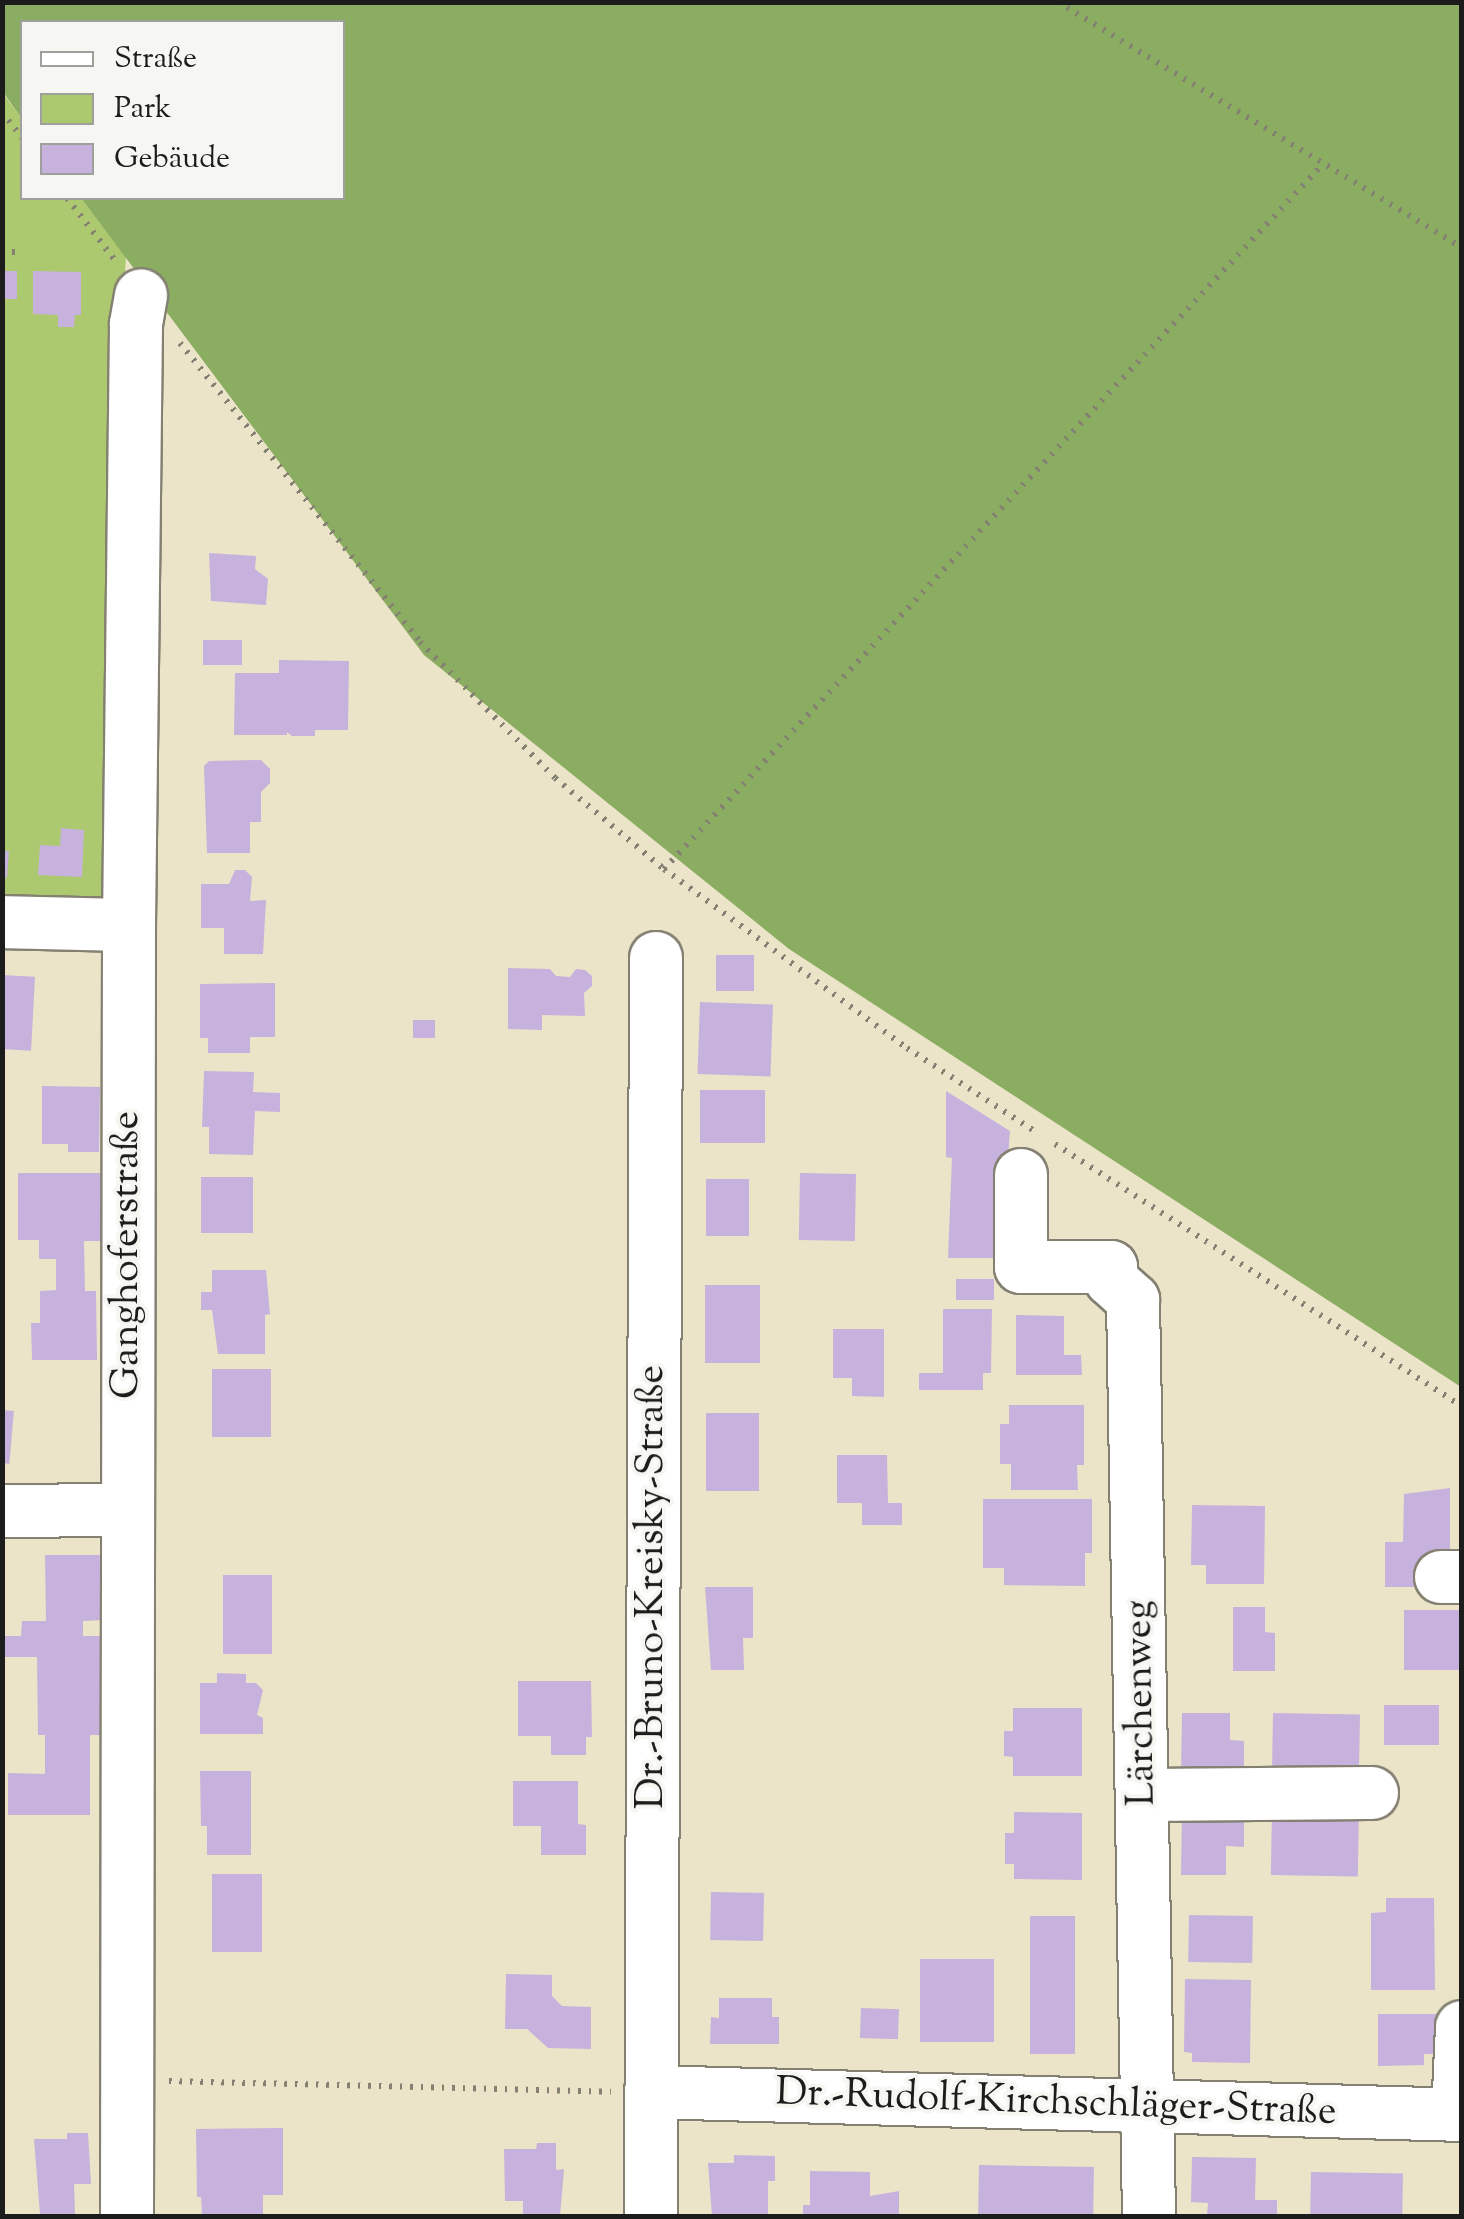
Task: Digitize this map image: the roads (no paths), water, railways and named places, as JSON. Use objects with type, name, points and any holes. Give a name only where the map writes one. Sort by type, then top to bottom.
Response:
[{"type":"street","name":"Ganghoferstraße","points":[[127,2216],[129,925],[136,324],[141,294]]},
{"type":"street","points":[[2,922],[129,925]]},
{"type":"street","name":"Dr.-Bruno-Kreisky-Straße","points":[[651,2216],[656,958]]},
{"type":"street","name":"Lärchenweg","points":[[1021,1175],[1021,1267],[1111,1267],[1111,1280],[1133,1300],[1149,2216]]},
{"type":"street","points":[[2,1511],[128,1510]]},
{"type":"street","points":[[1144,1795],[1372,1794]]},
{"type":"street","points":[[1460,2115],[1462,2027]]},
{"type":"street","name":"Dr.-Rudolf-Kirchschläger-Straße","points":[[651,2092],[1460,2115]]}]
